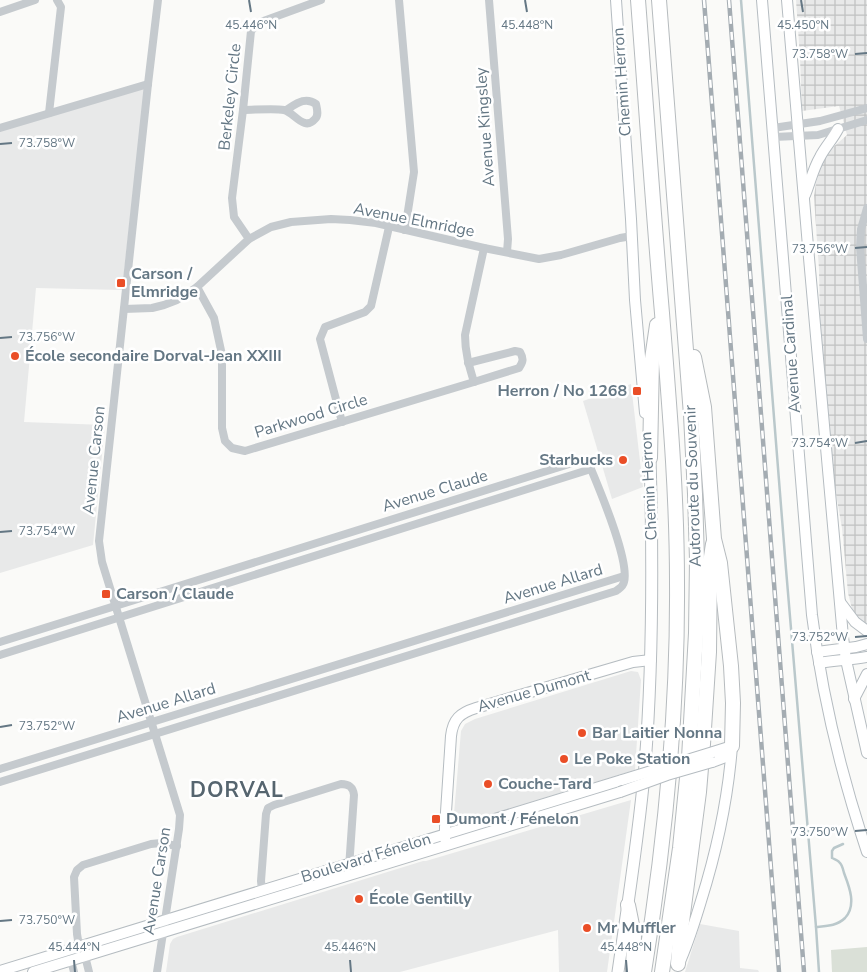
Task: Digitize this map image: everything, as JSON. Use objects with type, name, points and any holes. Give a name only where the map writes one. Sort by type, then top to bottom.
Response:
[{"type":"highway","name":"Autoroute du Souvenir","points":[[638,0],[675,493],[677,580],[674,727],[666,811],[644,972]]},
{"type":"highway","name":"Autoroute du Souvenir","points":[[659,0],[693,447],[696,538],[696,626],[686,798],[662,972]]},
{"type":"highway","points":[[680,282],[704,407],[714,540],[720,563],[731,666],[734,718],[732,751]]},
{"type":"highway","points":[[650,458],[652,359],[660,297]]},
{"type":"highway","points":[[678,968],[703,754],[708,660],[710,563],[714,540]]},
{"type":"highway","points":[[628,906],[634,935],[633,972]]},
{"type":"main road","name":"Chemin Herron","points":[[616,0],[640,357],[650,458],[652,587],[651,660],[644,774],[618,972]]},
{"type":"main road","name":"Avenue Cardinal","points":[[762,0],[807,561],[818,657],[838,756],[867,852]]},
{"type":"main road","name":"Avenue Cardinal","points":[[788,0],[844,649],[867,753]]},
{"type":"main road","points":[[804,199],[820,156],[834,138],[838,129]]},
{"type":"main road","points":[[839,601],[855,622],[867,631]]},
{"type":"main road","points":[[818,657],[867,644]]},
{"type":"main road","points":[[818,657],[846,660],[867,657]]},
{"type":"main road","name":"Avenue Dumont","points":[[447,844],[444,833],[451,736],[453,724],[459,717],[470,710],[484,705],[634,662],[651,660]]},
{"type":"main road","points":[[854,699],[867,674]]},
{"type":"main road","points":[[678,968],[689,941],[715,853],[723,818],[732,751]]},
{"type":"main road","name":"Boulevard Fénelon","points":[[0,971],[444,833],[622,780],[732,751]]},
{"type":"main road","name":"Boulevard Fénelon","points":[[33,972],[620,792],[712,757]]},
{"type":"street","points":[[0,12],[35,0]]},
{"type":"street","points":[[49,113],[61,7],[58,0]]},
{"type":"street","name":"Avenue Carson","points":[[157,972],[180,825],[179,811],[102,562],[99,541],[158,0]]},
{"type":"street","name":"Berkeley Circle","points":[[249,239],[234,217],[232,198],[251,31],[258,23],[321,0]]},
{"type":"street","points":[[400,0],[414,172],[405,230]]},
{"type":"street","name":"Avenue Kingsley","points":[[489,0],[508,239],[507,252]]},
{"type":"street","points":[[0,128],[148,84]]},
{"type":"street","points":[[773,132],[798,130],[867,108]]},
{"type":"street","points":[[243,110],[286,110]]},
{"type":"street","points":[[798,130],[813,136],[867,120]]},
{"type":"street","points":[[867,208],[861,229],[860,247],[867,339]]},
{"type":"street","name":"Avenue Elmridge","points":[[124,309],[152,308],[177,300],[197,287],[249,239],[271,228],[291,222],[331,219],[376,223],[533,258],[546,258],[632,236]]},
{"type":"street","points":[[342,422],[320,339],[325,327],[365,312],[371,306],[389,227]]},
{"type":"street","points":[[474,382],[465,349],[465,335],[484,248]]},
{"type":"street","name":"Parkwood Circle","points":[[197,287],[214,318],[222,355],[222,428],[225,441],[232,448],[245,451],[519,368],[523,362],[523,357],[520,352],[514,351],[468,363]]},
{"type":"street","name":"Avenue Claude","points":[[0,642],[582,460],[587,461],[591,469],[0,655]]},
{"type":"street","points":[[591,469],[612,524],[623,562],[624,576]]},
{"type":"street","points":[[284,552],[287,564]]},
{"type":"street","name":"Avenue Allard","points":[[0,769],[624,576],[622,586],[616,591],[0,782]]},
{"type":"street","points":[[459,627],[462,638]]},
{"type":"street","points":[[311,673],[315,684]]},
{"type":"street","points":[[262,890],[261,881],[268,808],[341,784],[349,785],[354,791],[349,875]]},
{"type":"street","points":[[79,946],[74,876],[76,870],[83,864],[151,844],[161,843],[177,846]]},
{"type":"street","points":[[84,956],[89,972]]},
{"type":"street","points":[[69,961],[74,972]]},
{"type":"shaded area","points":[[796,0],[867,0],[867,627],[854,614],[848,593],[842,528],[832,471],[820,330],[819,269],[814,196],[824,158],[847,135],[839,106],[802,111]]},
{"type":"shaded area","name":"École secondaire Dorval-Jean XXIII","points":[[145,87],[122,290],[36,288],[24,422],[105,425],[93,545],[0,573],[0,131]]},
{"type":"shaded area","points":[[631,384],[643,487],[612,499],[583,401]]},
{"type":"shaded area","points":[[631,671],[638,672],[641,680],[635,770],[480,818],[474,818],[472,814],[463,818],[464,821],[458,821],[455,818],[461,731],[465,724],[475,719]]},
{"type":"shaded area","points":[[631,800],[607,972],[559,972],[558,930],[400,972],[166,972],[170,944],[177,937],[423,861]]},
{"type":"shaded area","points":[[700,924],[739,931],[740,968],[758,970],[759,972],[685,972]]},
{"type":"shaded area","points":[[867,947],[867,972],[832,972],[831,950]]},
{"type":"waterway","points":[[741,0],[816,927]]},
{"type":"waterway","points":[[819,972],[816,927],[838,923],[845,918],[851,907],[850,890],[841,864],[832,858],[834,848],[843,844]]},
{"type":"railway","points":[[704,0],[779,972]]},
{"type":"railway","points":[[729,0],[804,972]]},
{"type":"place","name":"Carson / Elmridge","points":[[121,283]]},
{"type":"place","name":"École secondaire Dorval-Jean XXIII","points":[[15,356]]},
{"type":"place","name":"Herron / No 1268","points":[[637,391]]},
{"type":"place","name":"Starbucks","points":[[623,460]]},
{"type":"place","name":"Carson / Claude","points":[[106,594]]},
{"type":"place","name":"Bar Laitier Nonna","points":[[582,733]]},
{"type":"place","name":"Le Poke Station","points":[[564,759]]},
{"type":"place","name":"Couche-Tard","points":[[488,784]]},
{"type":"place","name":"Dumont / Fénelon","points":[[436,819]]},
{"type":"place","name":"École Gentilly","points":[[359,899]]},
{"type":"place","name":"Mr Muffler","points":[[587,928]]},
{"type":"district","name":"DORVAL","points":[[237,790]]}]
